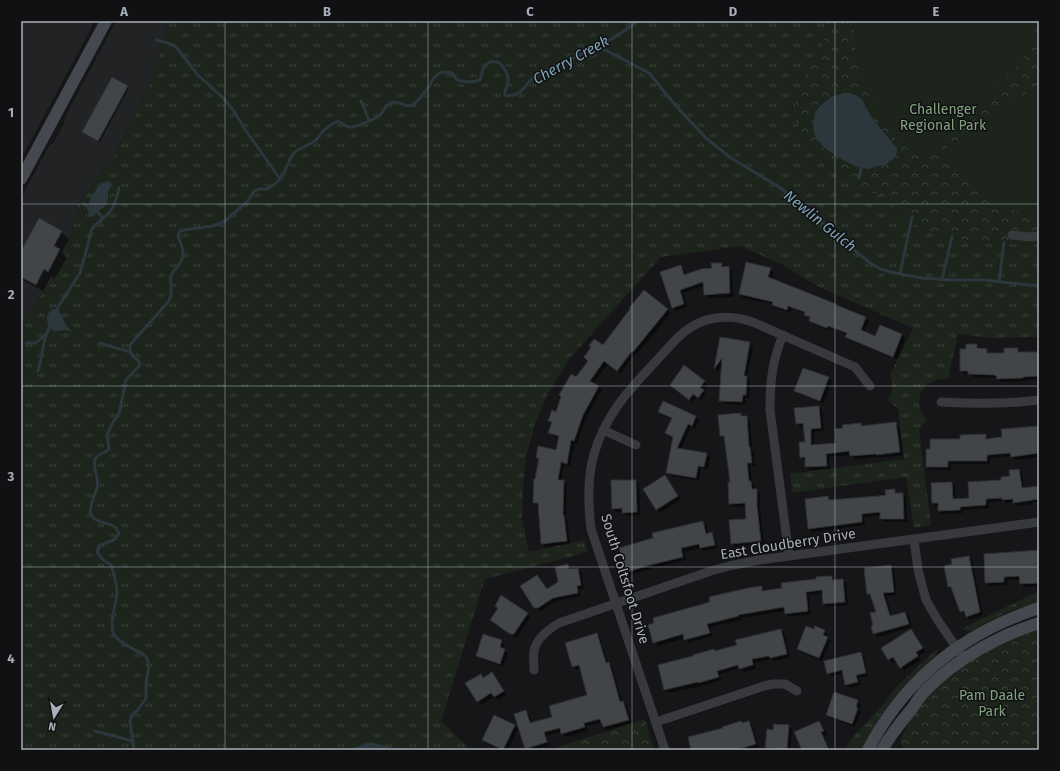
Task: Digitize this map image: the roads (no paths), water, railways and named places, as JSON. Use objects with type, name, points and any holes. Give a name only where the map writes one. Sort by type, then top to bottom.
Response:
[{"type":"street","points":[[21,178],[106,21]]},
{"type":"street","points":[[1012,235],[1030,237],[1039,236]]},
{"type":"street","name":"South Coltsfoot Drive","points":[[665,750],[591,529],[589,507],[590,472],[594,454],[603,430],[615,409],[631,389],[679,336],[696,325],[711,319],[734,317],[755,323],[855,367],[870,386]]},
{"type":"street","points":[[783,336],[777,350],[770,384],[770,410],[789,556]]},
{"type":"street","points":[[941,402],[983,404],[1039,400]]},
{"type":"street","points":[[603,430],[636,445]]},
{"type":"street","name":"East Cloudberry Drive","points":[[534,670],[534,650],[536,644],[540,638],[552,628],[568,620],[711,571],[748,562],[1039,522]]},
{"type":"street","points":[[914,539],[918,570],[926,600],[956,648],[965,659]]},
{"type":"street","points":[[1039,608],[1012,617],[982,631],[956,648],[933,666],[898,702],[883,723],[870,746],[883,750],[895,729],[926,691],[965,659],[987,645],[1018,630],[1039,623]]},
{"type":"street","points":[[656,722],[773,684],[785,684],[797,691]]},
{"type":"waterway","name":"Cherry Creek","points":[[134,750],[130,721],[132,715],[138,710],[146,698],[146,683],[149,666],[147,658],[144,655],[121,642],[113,632],[112,622],[117,593],[116,583],[111,565],[100,556],[98,550],[99,547],[112,541],[119,534],[114,526],[94,519],[91,515],[90,509],[98,485],[95,459],[109,449],[107,435],[113,422],[119,414],[126,380],[140,365],[138,360],[131,354],[130,345],[169,301],[171,294],[171,276],[181,262],[183,254],[178,236],[180,231],[213,226],[225,221],[247,202],[254,191],[259,189],[267,189],[275,184],[282,177],[291,157],[296,151],[315,141],[324,130],[332,124],[338,121],[348,127],[351,127],[365,123],[378,116],[390,103],[393,102],[411,106],[417,101],[429,87],[434,78],[440,73],[449,72],[454,75],[457,80],[474,82],[480,80],[483,69],[489,62],[497,62],[504,68],[508,77],[505,95],[515,95],[537,75],[589,51],[623,32],[638,21]]},
{"type":"waterway","points":[[156,40],[176,47],[197,74],[222,97],[234,111],[244,128],[280,179]]},
{"type":"waterway","name":"Newlin Gulch","points":[[598,46],[649,73],[676,106],[706,138],[731,158],[782,189],[800,202],[835,234],[870,263],[880,269],[922,278],[984,280],[1039,286]]},
{"type":"waterway","points":[[361,101],[369,120]]},
{"type":"waterway","points":[[859,178],[862,164]]},
{"type":"waterway","points":[[57,313],[58,307],[80,273],[92,229],[111,210],[116,201],[119,188]]},
{"type":"waterway","points":[[83,204],[91,207]]},
{"type":"waterway","points":[[96,210],[103,218]]},
{"type":"waterway","points":[[900,274],[912,217]]},
{"type":"waterway","points":[[942,279],[952,237]]},
{"type":"waterway","points":[[999,282],[1004,243]]},
{"type":"waterway","points":[[38,371],[44,340],[48,329],[51,326]]},
{"type":"waterway","points":[[26,343],[36,343],[45,335]]},
{"type":"waterway","points":[[100,343],[130,352]]},
{"type":"waterway","points":[[95,731],[133,741]]},
{"type":"park label","name":"Challenger Regional Park","points":[[943,118]]},
{"type":"park label","name":"Pam Daale Park","points":[[992,704]]}]
